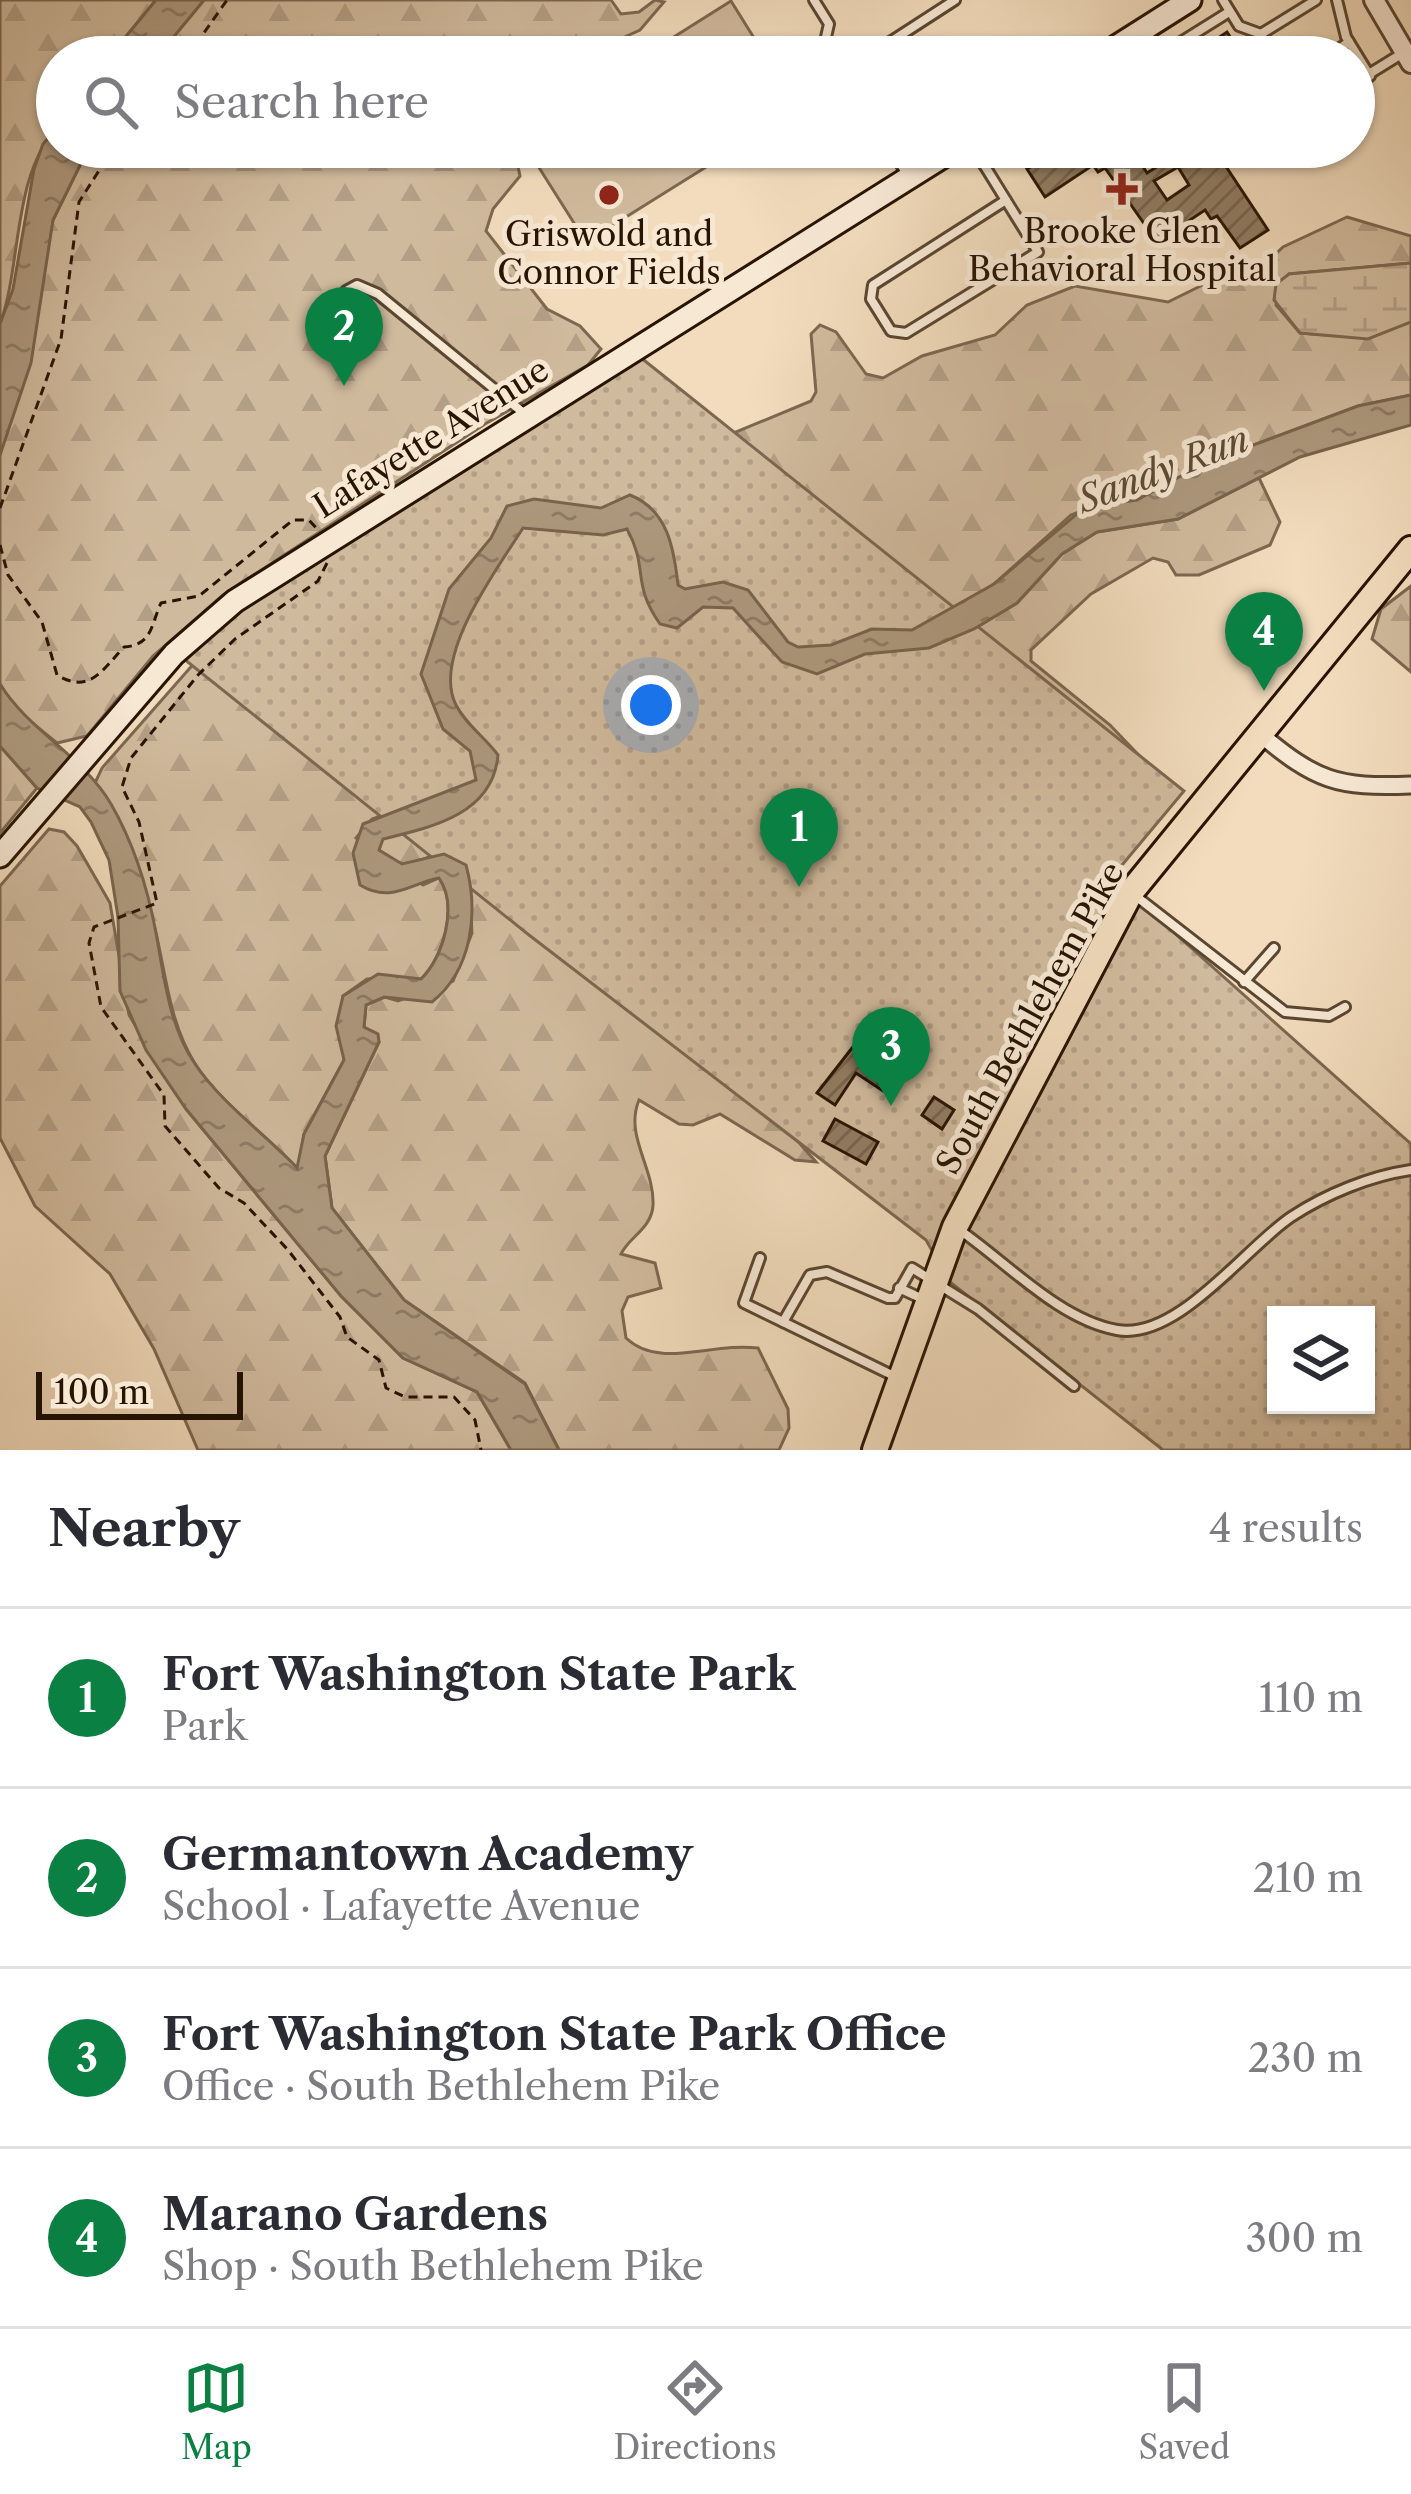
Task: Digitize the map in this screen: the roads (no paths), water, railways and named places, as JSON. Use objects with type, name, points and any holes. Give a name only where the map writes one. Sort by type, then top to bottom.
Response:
[{"type":"main road","points":[[1133,36],[1190,0]]},
{"type":"main road","name":"Lafayette Avenue","points":[[0,856],[174,654],[215,616],[923,168]]},
{"type":"main road","name":"South Bethlehem Pike","points":[[875,1450],[955,1227],[1131,892],[1411,549]]},
{"type":"street","points":[[1374,0],[1407,58]]},
{"type":"street","points":[[1259,733],[1299,766],[1330,782],[1411,785]]},
{"type":"lane","points":[[814,0],[830,24],[826,36]]},
{"type":"lane","points":[[899,36],[955,0]]},
{"type":"lane","points":[[1223,0],[1248,32],[1261,34],[1316,0]]},
{"type":"lane","points":[[1336,0],[1347,36]]},
{"type":"lane","points":[[1191,36],[1229,12]]},
{"type":"lane","points":[[1375,71],[1407,58]]},
{"type":"lane","points":[[903,168],[908,177]]},
{"type":"lane","points":[[986,168],[1006,200],[1038,252],[906,333],[891,331],[871,299],[873,285],[1006,200]]},
{"type":"lane","points":[[346,291],[357,285],[378,294],[527,416]]},
{"type":"lane","points":[[1131,892],[1285,1012],[1328,1016],[1345,1007]]},
{"type":"lane","points":[[1244,982],[1274,948]]},
{"type":"lane","points":[[955,1227],[1081,1316],[1129,1331],[1178,1313],[1306,1209],[1360,1183],[1411,1170]]},
{"type":"lane","points":[[760,1258],[742,1294],[744,1303],[901,1379]]},
{"type":"lane","points":[[783,1322],[810,1275],[840,1276],[889,1298],[912,1268],[931,1289],[1074,1386]]},
{"type":"lane","points":[[899,1288],[931,1289]]},
{"type":"water","points":[[156,0],[204,0],[174,36],[126,36]]},
{"type":"water","points":[[36,163],[36,168],[79,168],[53,220],[31,363],[0,455],[0,324],[13,289]]},
{"type":"water","points":[[1411,395],[1411,425],[1300,457],[1178,519],[1097,532],[1062,554],[1017,603],[974,629],[929,648],[865,654],[817,674],[782,662],[733,608],[703,607],[677,628],[660,624],[646,597],[627,529],[603,535],[523,528],[471,613],[452,662],[456,705],[498,755],[494,775],[473,804],[457,815],[383,839],[379,850],[402,864],[444,854],[466,865],[472,921],[464,957],[432,1002],[384,997],[366,1005],[364,1027],[378,1034],[379,1042],[325,1156],[332,1208],[404,1300],[525,1384],[559,1450],[511,1450],[477,1392],[403,1358],[341,1296],[186,1109],[146,1050],[120,991],[118,917],[109,860],[91,822],[80,807],[37,788],[0,746],[0,684],[26,716],[86,772],[119,819],[149,900],[173,1017],[195,1064],[230,1105],[297,1168],[304,1134],[344,1060],[336,1026],[343,996],[378,974],[421,979],[442,944],[448,916],[439,878],[381,893],[360,885],[353,853],[363,824],[476,780],[470,751],[443,729],[421,674],[449,589],[491,538],[507,506],[534,499],[601,508],[630,495],[653,510],[667,532],[678,585],[685,589],[723,582],[748,590],[788,642],[798,647],[831,645],[872,629],[912,630],[994,584],[1085,507],[1137,500],[1205,463],[1358,406]]},
{"type":"place","name":"Brooke Glen Behavioral Hospital","points":[[1122,189]]},
{"type":"place","name":"Griswold and Connor Fields","points":[[609,195]]},
{"type":"place","name":"Germantown Academy","points":[[344,386]]},
{"type":"place","name":"Marano Gardens","points":[[1264,691]]},
{"type":"place","name":"Fort Washington State Park","points":[[799,887]]},
{"type":"place","name":"Fort Washington State Park Office","points":[[891,1106]]},
{"type":"water label","name":"Sandy Run","points":[[1163,469]]}]
